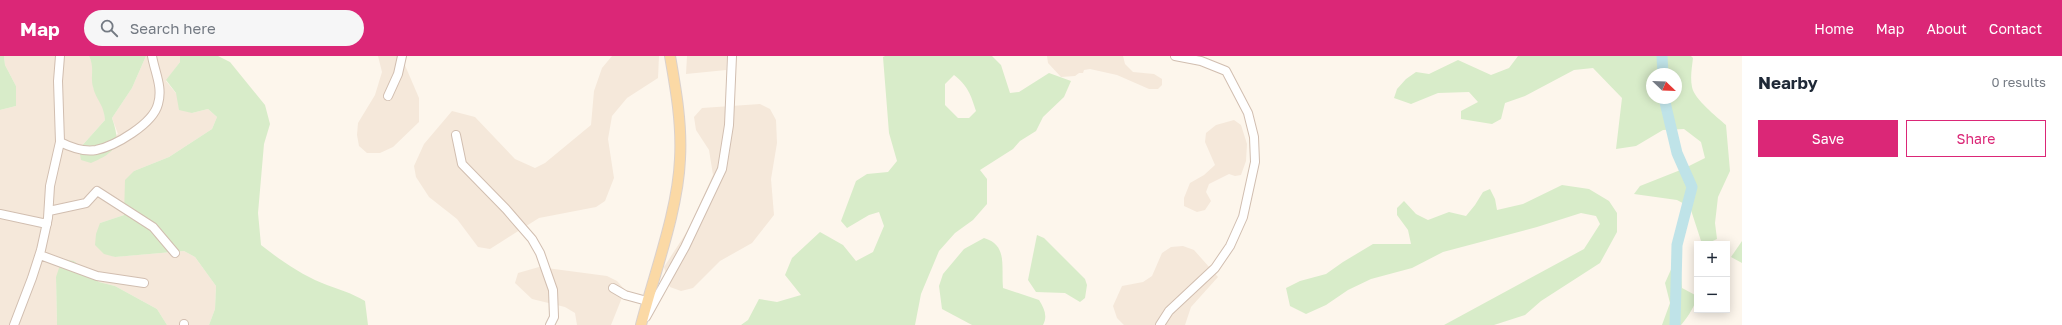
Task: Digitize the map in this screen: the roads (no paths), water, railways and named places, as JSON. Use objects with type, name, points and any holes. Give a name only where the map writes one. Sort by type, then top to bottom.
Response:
[{"type":"main road","points":[[642,325],[668,227],[680,161],[680,132],[677,97],[670,56]]},
{"type":"street","points":[[14,325],[40,255],[47,224],[50,186],[60,142],[58,81],[60,56]]},
{"type":"street","points":[[60,142],[71,147],[95,150],[120,140],[148,122],[158,105],[161,89],[152,56]]},
{"type":"street","points":[[388,96],[398,74],[402,56]]},
{"type":"street","points":[[642,325],[685,247],[722,169],[728,125],[732,56]]},
{"type":"street","points":[[1160,325],[1169,311],[1215,268],[1230,246],[1243,217],[1255,162],[1254,137],[1248,113],[1226,71],[1201,61],[1175,56]]},
{"type":"street","points":[[456,135],[462,164],[506,209],[532,239],[540,252],[553,290],[554,317],[550,325]]},
{"type":"street","points":[[48,211],[86,203],[97,190],[153,227],[175,253]]},
{"type":"street","points":[[0,214],[47,224]]},
{"type":"street","points":[[40,255],[97,276],[144,283]]},
{"type":"street","points":[[613,288],[625,295],[648,301]]},
{"type":"waterway","points":[[1662,56],[1663,68]]},
{"type":"waterway","points":[[1665,104],[1677,153],[1692,187],[1677,245],[1675,325]]}]
